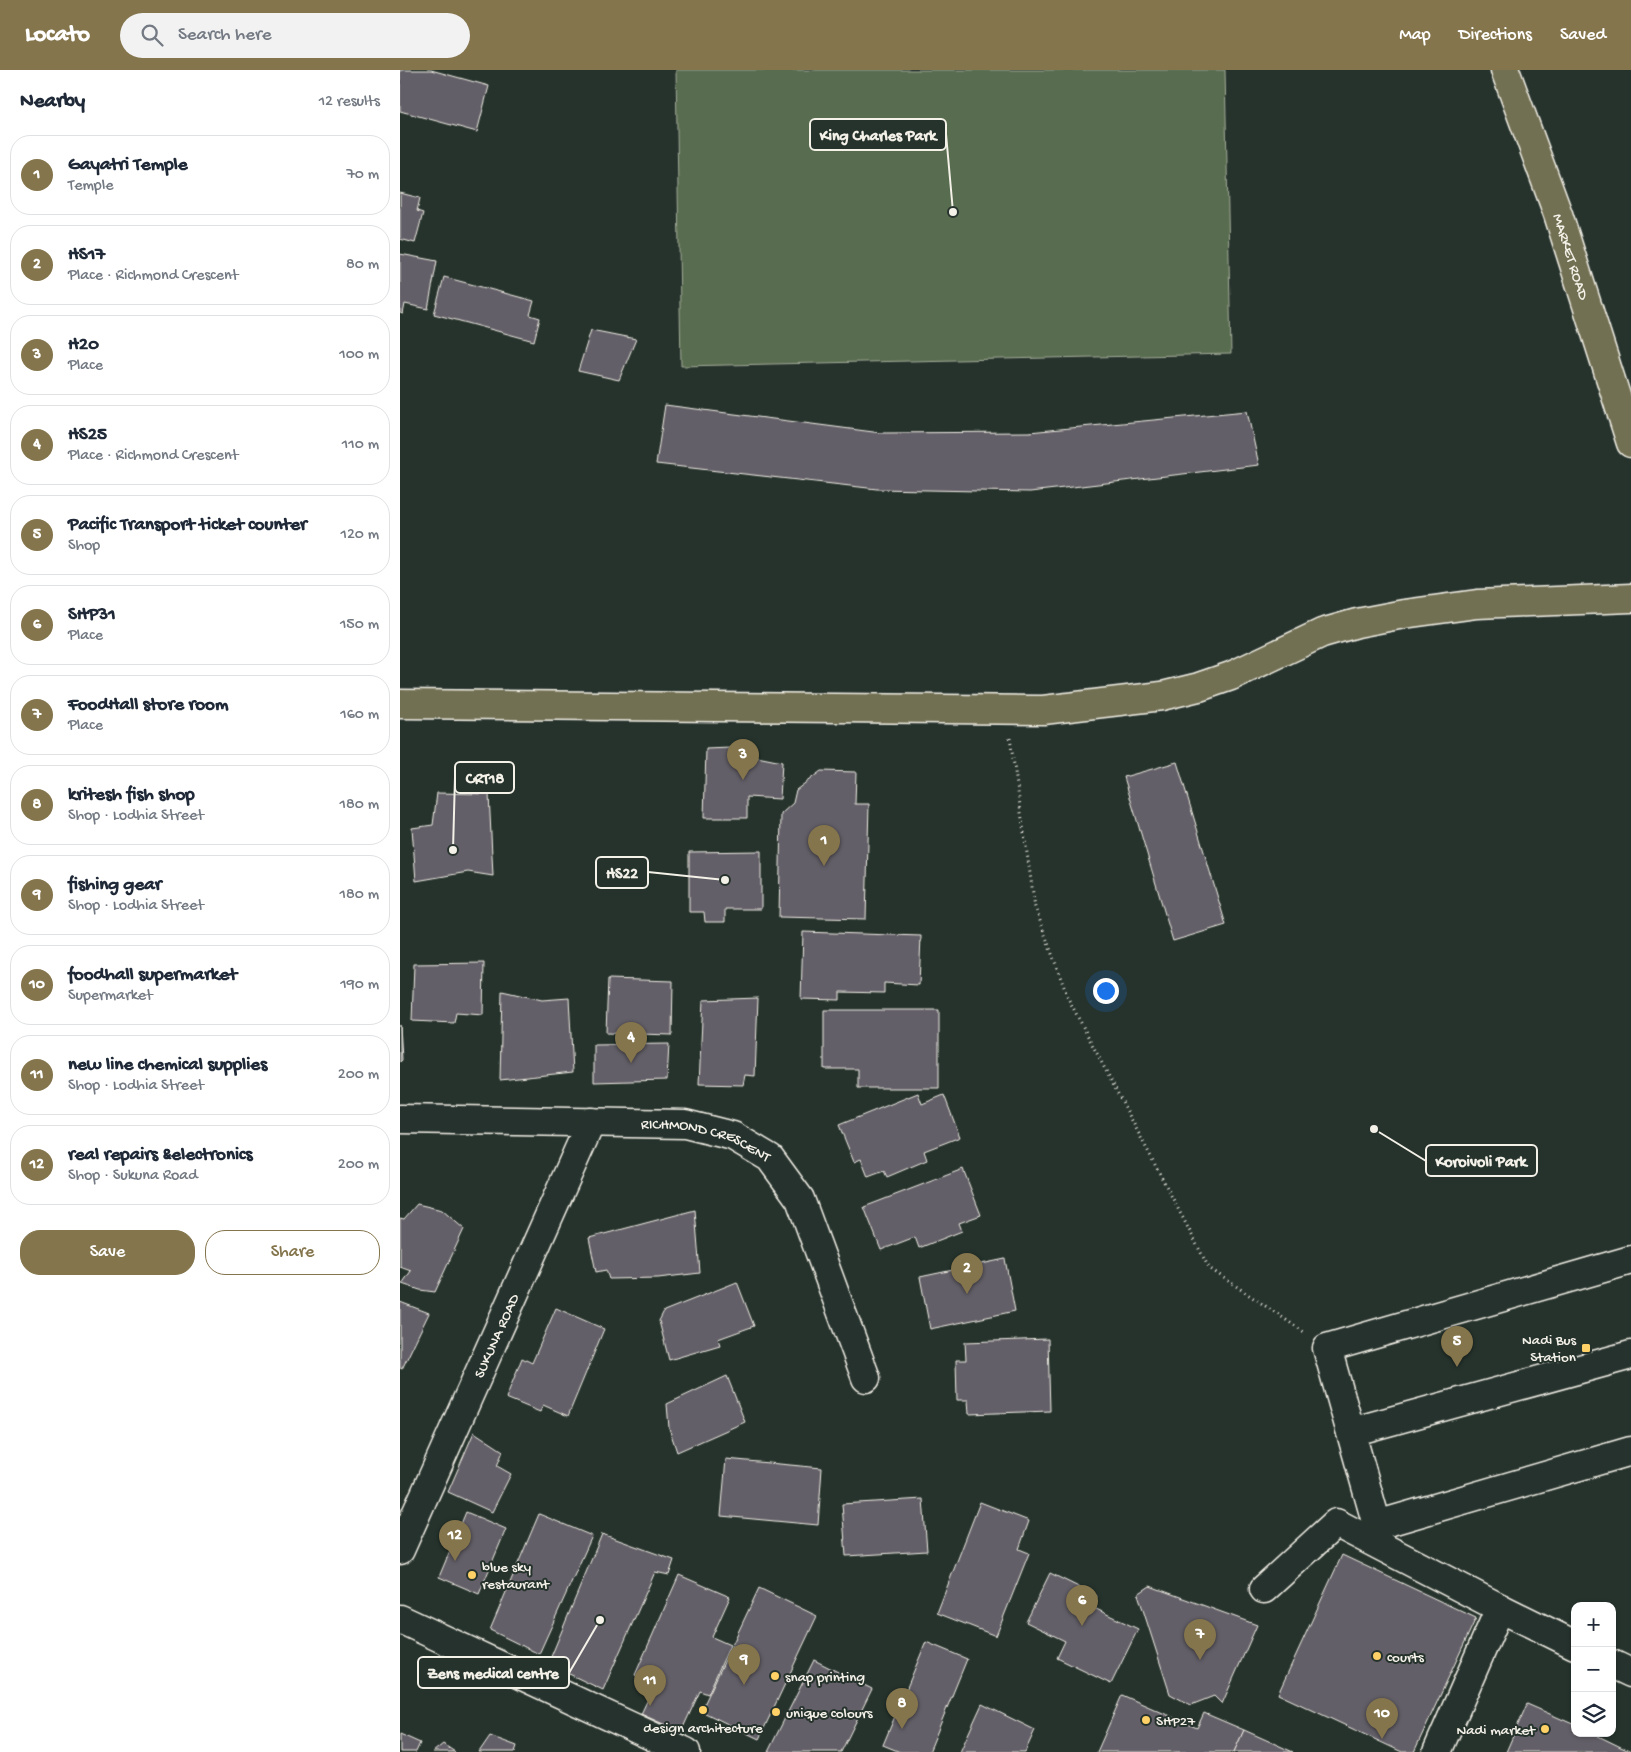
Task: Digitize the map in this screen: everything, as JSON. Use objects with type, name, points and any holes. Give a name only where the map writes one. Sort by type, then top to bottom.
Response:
[{"type":"main road","name":"MARKET ROAD","points":[[1505,70],[1558,214],[1631,443]]},
{"type":"main road","points":[[400,704],[1043,710],[1162,696],[1180,692],[1231,676],[1322,633],[1404,614],[1477,604],[1631,598]]},
{"type":"street","name":"RICHMOND CRESCENT","points":[[400,1119],[685,1124],[733,1136],[770,1158],[800,1199],[866,1378]]},
{"type":"street","name":"SUKUNA ROAD","points":[[400,1550],[592,1122]]},
{"type":"street","points":[[1631,1260],[1327,1348],[1377,1525],[1631,1451]]},
{"type":"street","points":[[1351,1432],[1631,1355]]},
{"type":"street","points":[[1264,1589],[1336,1522],[1571,1643]]},
{"type":"street","points":[[1437,1752],[1500,1608]]},
{"type":"street","points":[[400,1619],[686,1752]]},
{"type":"street","points":[[1616,1666],[1631,1673]]},
{"type":"path","points":[[1006,709],[1036,907],[1068,998],[1209,1268],[1327,1348]]},
{"type":"green space","points":[[676,70],[1225,70],[1231,354],[681,366]]},
{"type":"building","points":[[400,70],[431,70],[489,86],[477,132],[400,111]]},
{"type":"building","points":[[400,193],[420,198],[417,211],[423,213],[415,243],[400,239]]},
{"type":"building","points":[[400,254],[437,261],[428,309],[405,304],[403,314],[400,313]]},
{"type":"building","points":[[444,277],[534,301],[530,315],[540,318],[534,341],[434,314]]},
{"type":"building","points":[[591,330],[636,339],[619,380],[578,371]]},
{"type":"building","points":[[665,405],[881,433],[1029,432],[1247,411],[1259,465],[1030,492],[877,489],[656,464]]},
{"type":"building","points":[[755,747],[757,757],[782,762],[780,799],[747,797],[747,818],[704,818],[706,749]]},
{"type":"building","points":[[1177,762],[1226,925],[1173,941],[1124,777]]},
{"type":"building","points":[[821,771],[856,772],[855,804],[869,804],[866,919],[779,917],[781,814],[793,803],[796,790]]},
{"type":"building","points":[[437,793],[489,794],[493,876],[468,872],[416,881],[412,828],[433,825]]},
{"type":"building","points":[[761,851],[761,909],[725,909],[725,922],[705,922],[704,912],[689,912],[689,852]]},
{"type":"building","points":[[803,932],[921,936],[919,985],[884,983],[884,993],[840,992],[840,1000],[801,999]]},
{"type":"building","points":[[484,963],[483,1015],[456,1013],[454,1023],[412,1021],[414,964]]},
{"type":"building","points":[[608,979],[673,981],[672,1035],[606,1033]]},
{"type":"building","points":[[502,991],[542,1000],[569,998],[573,1072],[500,1080]]},
{"type":"building","points":[[758,998],[755,1076],[745,1075],[743,1085],[699,1084],[703,1000]]},
{"type":"building","points":[[824,1010],[939,1010],[939,1088],[858,1088],[858,1069],[824,1069]]},
{"type":"building","points":[[400,1025],[402,1060],[400,1062]]},
{"type":"building","points":[[669,1044],[667,1080],[594,1082],[594,1045]]},
{"type":"building","points":[[918,1093],[922,1104],[944,1095],[960,1137],[924,1151],[927,1160],[887,1177],[884,1171],[868,1177],[861,1159],[854,1162],[839,1125]]},
{"type":"building","points":[[963,1169],[981,1215],[959,1223],[962,1231],[919,1248],[915,1237],[881,1250],[864,1207]]},
{"type":"building","points":[[417,1204],[442,1210],[464,1229],[435,1292],[420,1290],[402,1284],[411,1271],[400,1267],[400,1218],[404,1219]]},
{"type":"building","points":[[695,1210],[700,1273],[658,1278],[609,1279],[606,1270],[596,1272],[589,1238]]},
{"type":"building","points":[[1005,1259],[1015,1311],[930,1329],[920,1277]]},
{"type":"building","points":[[737,1282],[754,1326],[718,1339],[720,1345],[669,1360],[659,1321],[664,1311]]},
{"type":"building","points":[[400,1302],[429,1313],[402,1369],[400,1368]]},
{"type":"building","points":[[556,1308],[604,1329],[568,1416],[543,1405],[540,1412],[506,1398],[522,1358],[532,1363]]},
{"type":"building","points":[[1048,1339],[1050,1411],[969,1414],[968,1400],[957,1400],[956,1360],[966,1360],[965,1342]]},
{"type":"building","points":[[727,1376],[745,1422],[677,1452],[669,1428],[667,1404]]},
{"type":"building","points":[[474,1432],[503,1451],[497,1466],[511,1474],[492,1512],[448,1492]]},
{"type":"building","points":[[726,1459],[822,1468],[818,1525],[721,1516]]},
{"type":"building","points":[[923,1499],[927,1551],[846,1556],[842,1504]]},
{"type":"building","points":[[980,1502],[1029,1521],[1019,1549],[1029,1553],[996,1636],[937,1613]]},
{"type":"building","points":[[466,1512],[506,1529],[479,1594],[439,1577]]},
{"type":"building","points":[[539,1514],[592,1536],[539,1654],[490,1630]]},
{"type":"building","points":[[602,1534],[674,1560],[669,1575],[655,1572],[603,1690],[548,1664]]},
{"type":"building","name":"courts","points":[[1342,1555],[1476,1618],[1414,1752],[1402,1752],[1278,1694]]},
{"type":"building","points":[[1050,1573],[1097,1596],[1092,1607],[1138,1629],[1111,1684],[1057,1658],[1065,1641],[1026,1622]]},
{"type":"building","points":[[679,1575],[730,1597],[712,1637],[730,1645],[708,1694],[700,1691],[681,1732],[641,1714],[655,1684],[635,1675]]},
{"type":"building","points":[[1150,1586],[1257,1625],[1222,1704],[1214,1696],[1191,1705],[1170,1694],[1138,1594]]},
{"type":"building","points":[[759,1588],[817,1616],[759,1739],[701,1711]]},
{"type":"building","points":[[926,1642],[967,1659],[929,1752],[900,1752],[883,1745]]},
{"type":"building","points":[[814,1660],[872,1689],[841,1752],[768,1752]]},
{"type":"building","name":"SHP27","points":[[1122,1695],[1197,1728],[1204,1713],[1244,1730],[1234,1752],[1097,1752]]},
{"type":"building","points":[[982,1704],[1035,1730],[1025,1752],[960,1752]]},
{"type":"building","name":"Nadi market","points":[[1527,1704],[1571,1723],[1571,1737],[1600,1737],[1631,1752],[1506,1752]]},
{"type":"building","points":[[1244,1730],[1293,1752],[1234,1752]]},
{"type":"building","points":[[400,1734],[420,1743],[416,1752],[400,1752]]},
{"type":"building","points":[[490,1736],[517,1746],[515,1752],[479,1752]]},
{"type":"building","points":[[443,1744],[455,1752],[433,1752]]},
{"type":"place","name":"King Charles Park","points":[[953,212]]},
{"type":"place","name":"H20","points":[[743,780]]},
{"type":"place","name":"CRT18","points":[[453,850]]},
{"type":"place","name":"Gayatri Temple","points":[[824,866]]},
{"type":"place","name":"HS22","points":[[725,880]]},
{"type":"place","name":"HS25","points":[[631,1063]]},
{"type":"place","name":"Koroivoli Park","points":[[1374,1129]]},
{"type":"place","name":"HS17","points":[[967,1294]]},
{"type":"place","name":"Nadi Bus Station","points":[[1586,1348]]},
{"type":"place","name":"Pacific Transport ticket counter","points":[[1457,1367]]},
{"type":"place","name":"real repairs &electronics","points":[[455,1561]]},
{"type":"place","name":"blue sky restaurant","points":[[472,1575]]},
{"type":"place","name":"Zens medical centre","points":[[600,1620]]},
{"type":"place","name":"SHP31","points":[[1082,1626]]},
{"type":"place","name":"courts","points":[[1377,1656]]},
{"type":"place","name":"FoodHall store room","points":[[1200,1660]]},
{"type":"place","name":"snap printing","points":[[775,1676]]},
{"type":"place","name":"fishing gear","points":[[744,1685]]},
{"type":"place","name":"new line chemical supplies","points":[[650,1706]]},
{"type":"place","name":"design architecture","points":[[703,1710]]},
{"type":"place","name":"unique colours","points":[[776,1712]]},
{"type":"place","name":"SHP27","points":[[1146,1720]]},
{"type":"place","name":"kritesh fish shop","points":[[902,1729]]},
{"type":"place","name":"Nadi market","points":[[1545,1729]]},
{"type":"place","name":"foodhall supermarket","points":[[1382,1739]]}]
